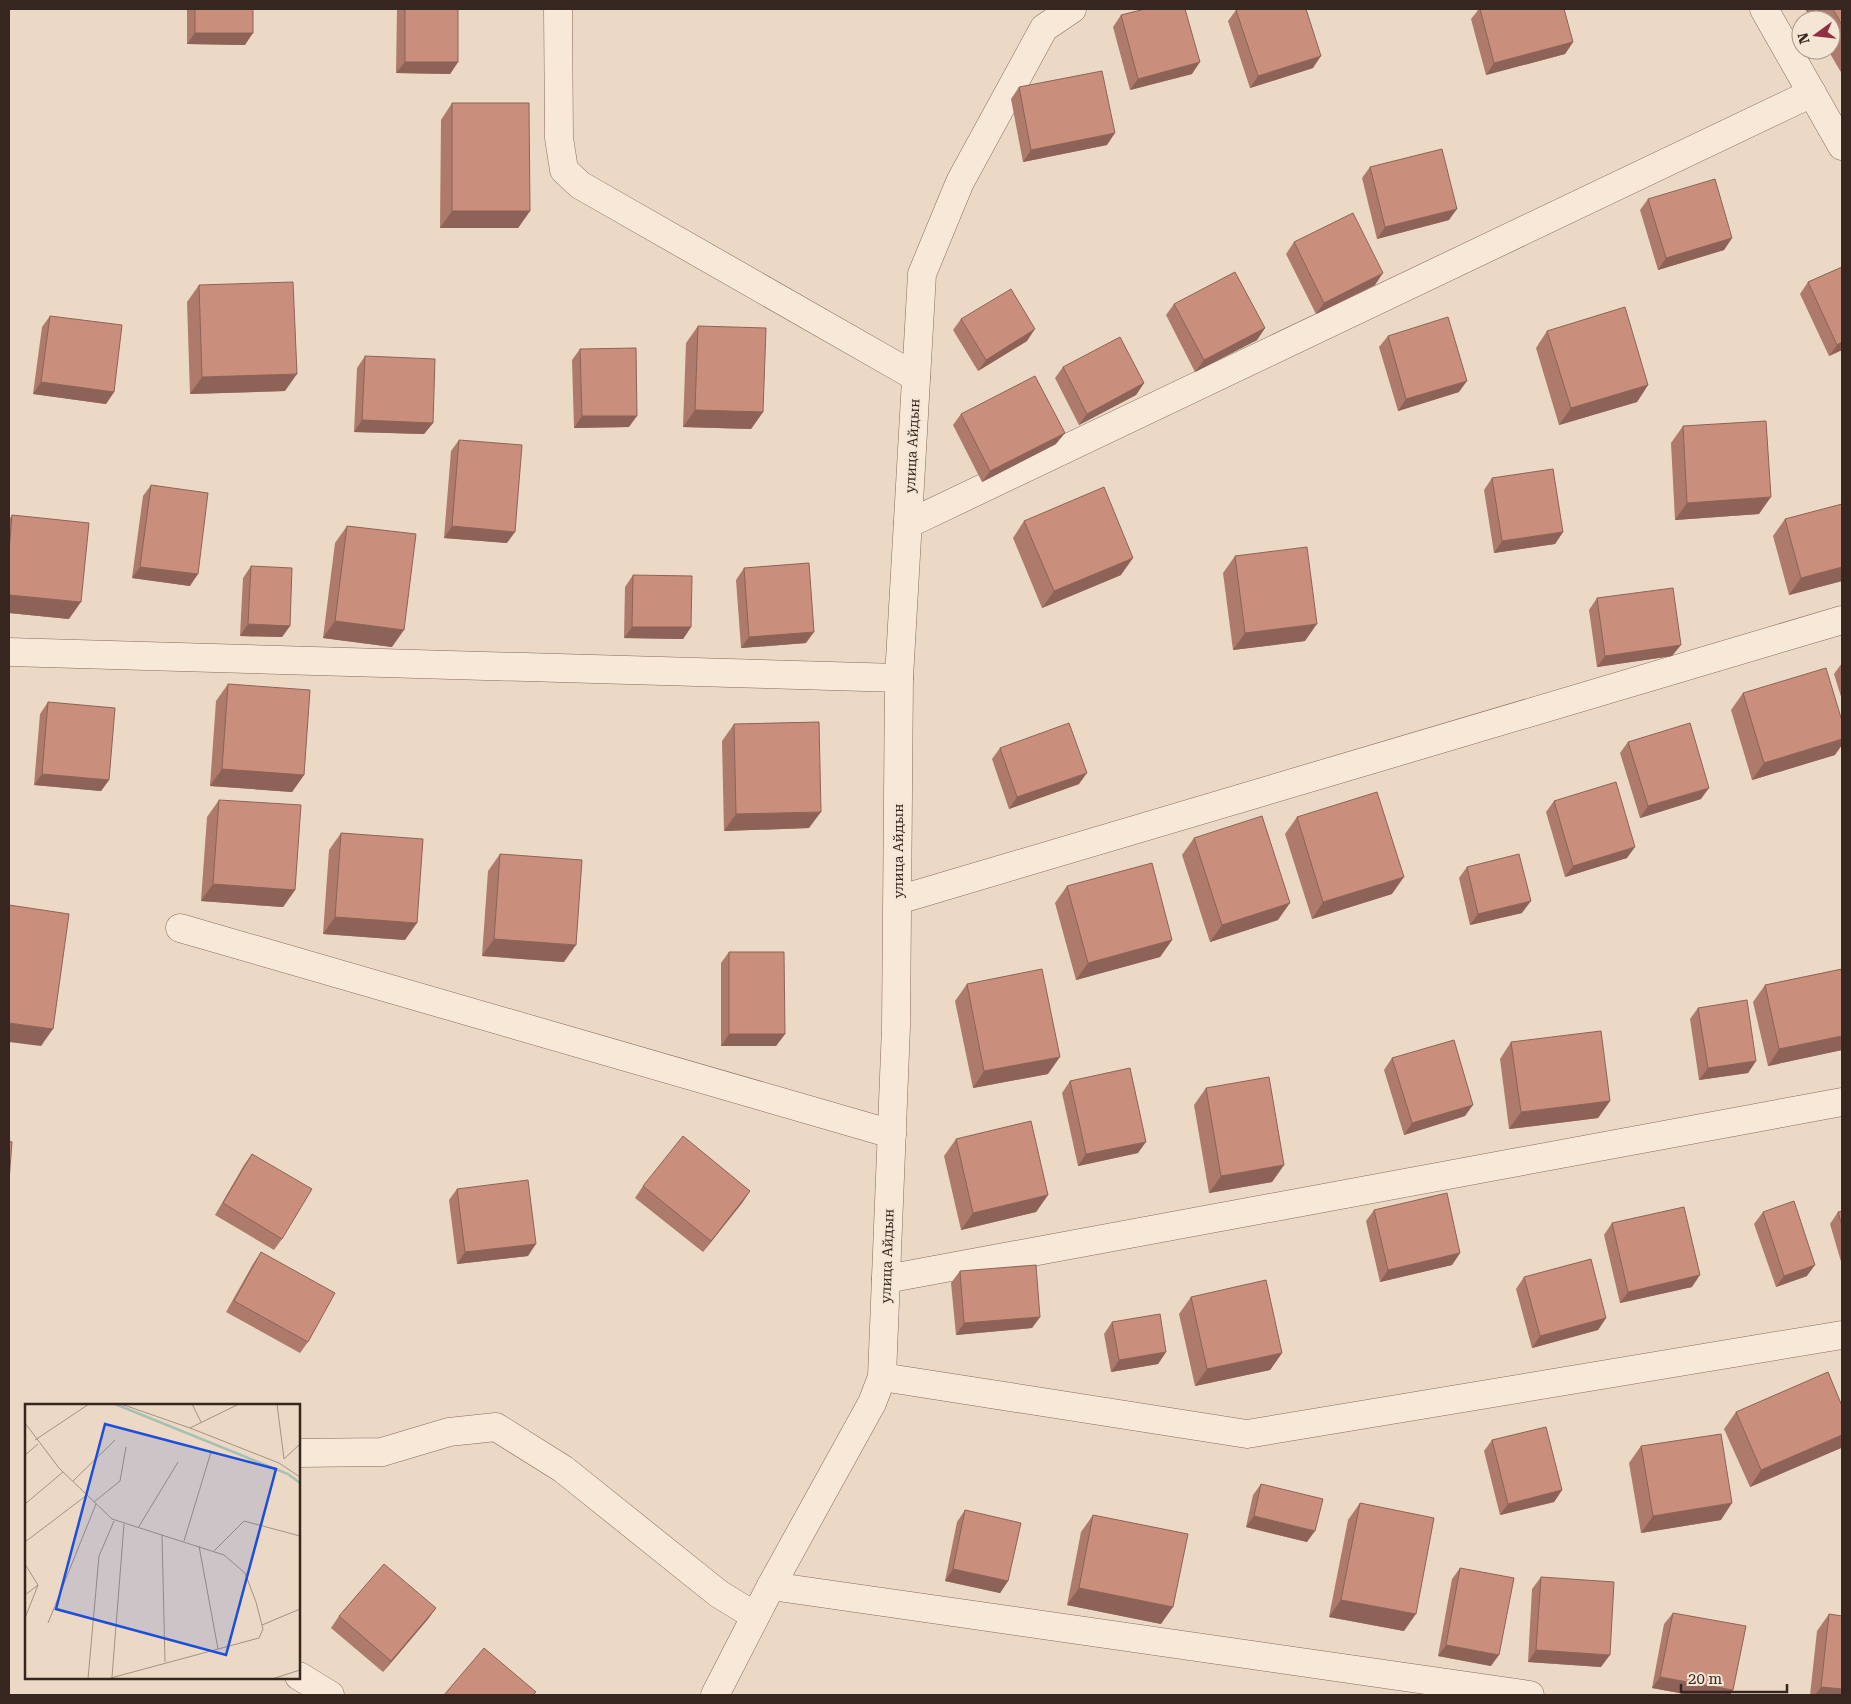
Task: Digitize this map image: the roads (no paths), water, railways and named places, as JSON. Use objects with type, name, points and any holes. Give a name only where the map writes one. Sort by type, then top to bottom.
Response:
[{"type":"street","points":[[558,9],[559,138],[564,170],[580,185],[916,377]]},
{"type":"street","name":"улица Айдын","points":[[715,1695],[771,1586],[872,1403],[882,1377],[896,1028],[899,678],[922,274],[960,182],[1044,28],[1072,9]]},
{"type":"street","points":[[1764,9],[1842,146]]},
{"type":"street","points":[[908,524],[1812,93]]},
{"type":"street","points":[[898,900],[1842,620]]},
{"type":"street","points":[[9,652],[899,678]]},
{"type":"street","points":[[180,928],[892,1134]]},
{"type":"street","points":[[886,1279],[1842,1102]]},
{"type":"street","points":[[882,1377],[1247,1434],[1842,1335]]},
{"type":"street","points":[[300,1452],[382,1452],[449,1432],[496,1427],[564,1469],[719,1594],[755,1616]]},
{"type":"street","points":[[771,1586],[1530,1695]]},
{"type":"street","points":[[300,1677],[330,1695]]}]
